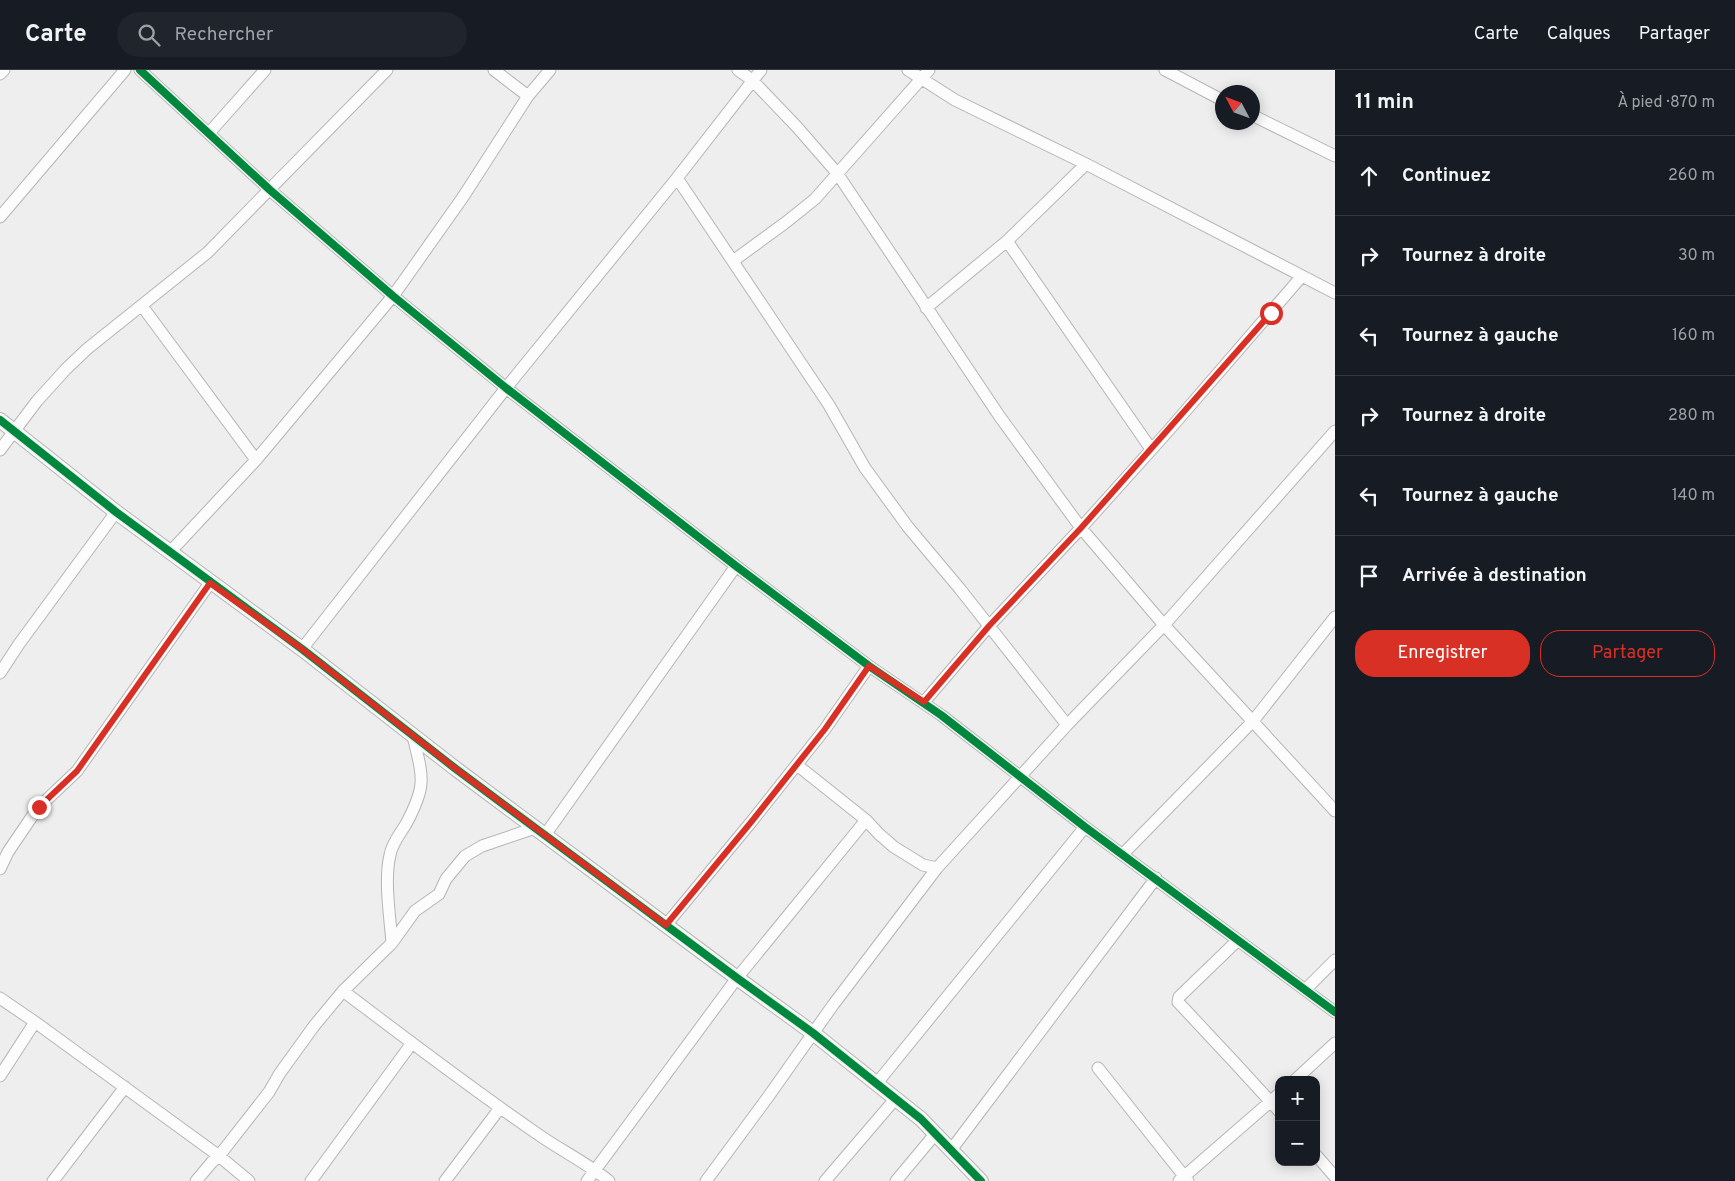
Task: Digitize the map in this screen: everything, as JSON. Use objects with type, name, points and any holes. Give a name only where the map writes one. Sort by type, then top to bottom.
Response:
[{"type":"street","points":[[0,74],[4,70]]},
{"type":"street","points":[[0,217],[125,70]]},
{"type":"street","points":[[140,70],[270,190],[393,296],[506,388],[736,566],[869,666],[924,702],[1085,827],[1335,1012]]},
{"type":"street","points":[[209,133],[265,70]]},
{"type":"street","points":[[0,450],[37,401],[80,355],[207,253],[387,70]]},
{"type":"street","points":[[494,70],[528,96]]},
{"type":"street","points":[[170,552],[256,460],[393,296],[458,204],[528,96],[550,70]]},
{"type":"street","points":[[738,70],[752,80],[797,127],[837,173],[1000,417],[1081,528],[1164,625],[1335,810]]},
{"type":"street","points":[[302,649],[506,388],[677,178],[761,70]]},
{"type":"street","points":[[908,70],[926,75],[955,100],[1086,164],[1335,293]]},
{"type":"street","points":[[1167,70],[1215,96]]},
{"type":"street","points":[[733,261],[814,199],[926,75]]},
{"type":"street","points":[[1260,119],[1335,156]]},
{"type":"street","points":[[926,308],[1007,241],[1086,164]]},
{"type":"street","points":[[677,178],[829,405],[865,468],[908,528],[1067,725]]},
{"type":"street","points":[[1007,241],[1151,448]]},
{"type":"street","points":[[924,702],[989,626],[1081,528],[1192,403],[1302,276]]},
{"type":"street","points":[[142,306],[256,460]]},
{"type":"street","points":[[0,420],[116,512],[302,649],[413,736],[737,978],[814,1033],[896,1098],[936,1133],[981,1181]]},
{"type":"street","points":[[706,1181],[814,1033],[832,1004],[937,868],[1067,725],[1164,625],[1335,431]]},
{"type":"street","points":[[0,673],[19,644],[116,512]]},
{"type":"street","points":[[196,1181],[219,1156],[269,1092],[314,1026],[343,991],[392,943],[416,911],[439,894],[446,879],[465,856],[482,846],[540,831],[736,566]]},
{"type":"street","points":[[0,869],[8,852],[30,818],[77,771],[210,583]]},
{"type":"street","points":[[1123,854],[1253,721],[1335,617]]},
{"type":"street","points":[[666,925],[797,765],[869,666]]},
{"type":"street","points":[[392,943],[387,896],[389,857],[395,842],[416,805],[422,784],[413,736]]},
{"type":"street","points":[[797,765],[866,820],[894,847],[924,865],[937,868]]},
{"type":"street","points":[[587,1181],[737,978],[866,820]]},
{"type":"street","points":[[877,1083],[1085,827]]},
{"type":"street","points":[[951,1150],[1156,878]]},
{"type":"street","points":[[1098,1068],[1184,1180],[1275,1098],[1178,1002],[1179,996],[1238,940]]},
{"type":"street","points":[[1305,990],[1335,960]]},
{"type":"street","points":[[343,991],[500,1108],[539,1135],[596,1170],[609,1181]]},
{"type":"street","points":[[0,998],[219,1156],[249,1181]]},
{"type":"street","points":[[0,1076],[35,1022]]},
{"type":"street","points":[[311,1181],[412,1043]]},
{"type":"street","points":[[1299,1076],[1335,1043]]},
{"type":"street","points":[[53,1181],[125,1087]]},
{"type":"street","points":[[825,1181],[896,1098]]},
{"type":"street","points":[[445,1181],[500,1108]]},
{"type":"street","points":[[896,1181],[936,1133]]},
{"type":"street","points":[[1320,1160],[1335,1178]]},
{"type":"cycle path","points":[[140,70],[270,190],[393,296],[506,388],[736,566],[869,666],[941,715],[1085,827],[1335,1012]]},
{"type":"cycle path","points":[[0,420],[116,512],[302,649],[456,769],[813,1033],[921,1119],[981,1181]]},
{"type":"route","points":[[39,807],[77,771],[92,747],[154,664],[210,583],[302,649],[456,769],[666,925],[825,729],[869,666],[924,702],[989,626],[1081,528],[1271,313]]}]
